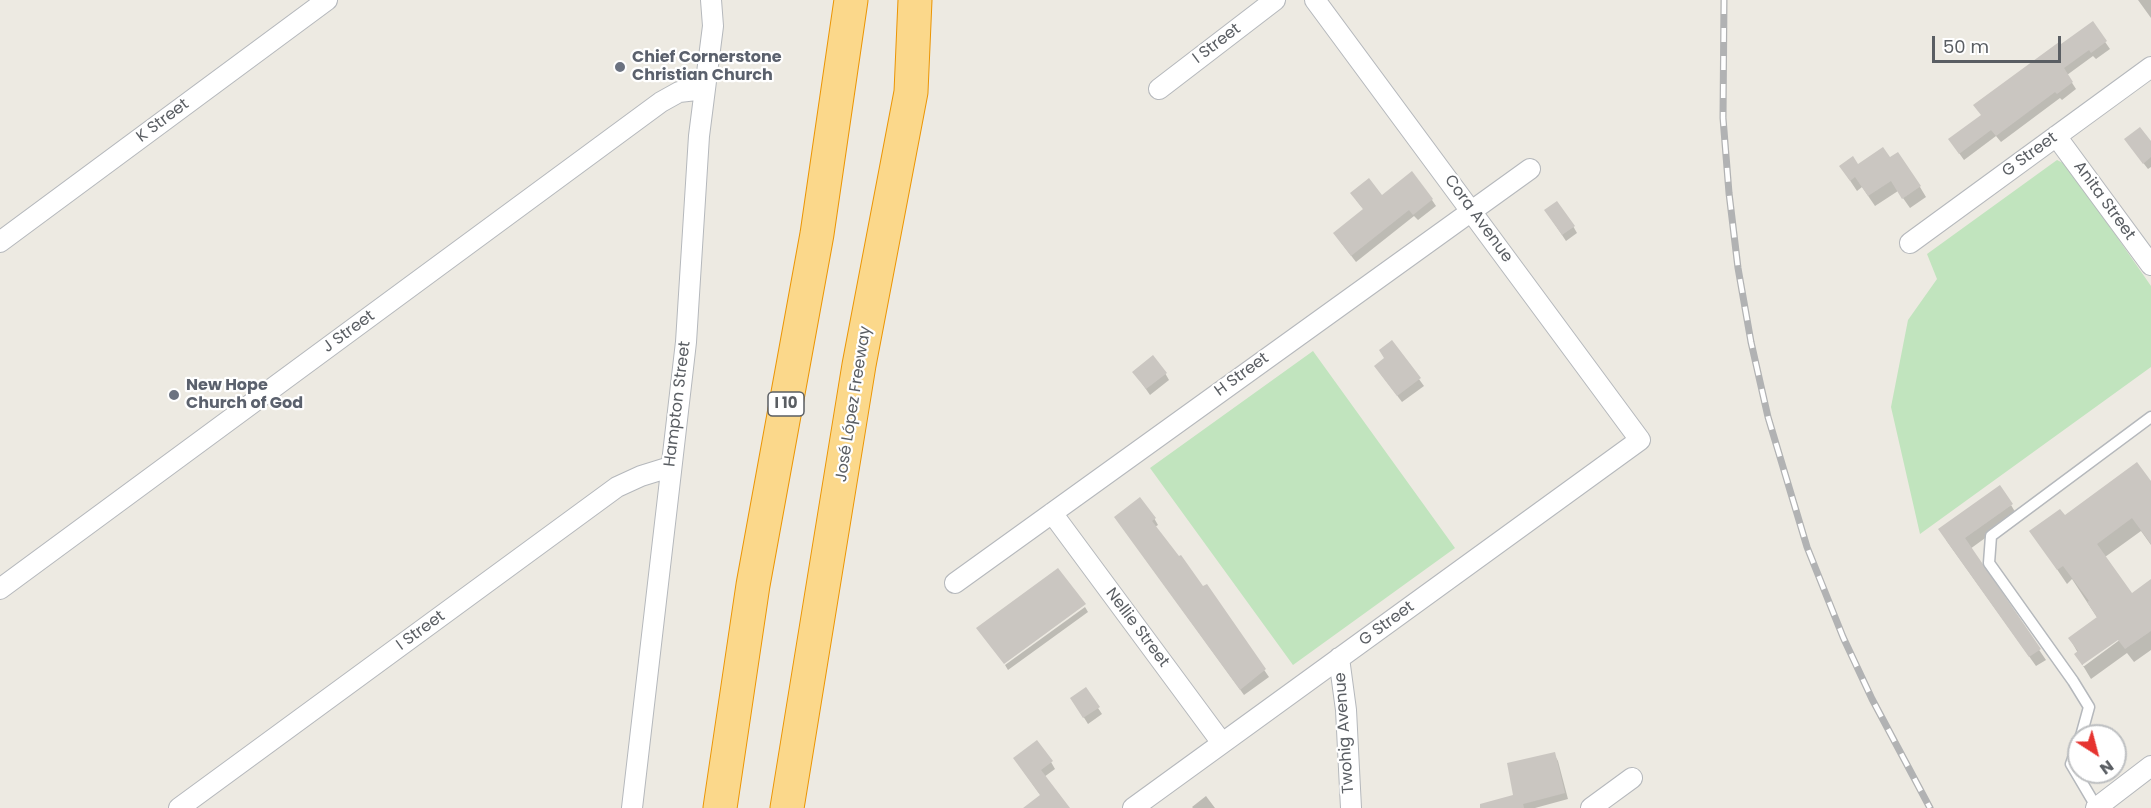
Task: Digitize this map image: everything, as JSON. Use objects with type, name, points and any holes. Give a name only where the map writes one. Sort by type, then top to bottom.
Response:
[{"type":"highway","points":[[820,211],[820,98],[828,0]]},
{"type":"highway","name":"I 10","points":[[720,808],[753,585],[820,211],[851,0]]},
{"type":"highway","name":"José López Freeway","points":[[787,808],[861,356],[911,92],[915,0]]},
{"type":"highway","points":[[911,92],[937,0]]},
{"type":"street","name":"K Street","points":[[0,242],[327,0]]},
{"type":"street","name":"Hampton Street","points":[[632,808],[686,342],[699,136],[713,26],[711,0]]},
{"type":"street","name":"I Street","points":[[1159,89],[1275,0]]},
{"type":"street","name":"Cora Avenue","points":[[1315,0],[1640,440]]},
{"type":"street","name":"G Street","points":[[1910,243],[2151,67]]},
{"type":"street","name":"J Street","points":[[0,590],[661,102],[680,93],[705,88]]},
{"type":"street","name":"Anita Street","points":[[2056,136],[2151,265]]},
{"type":"street","name":"H Street","points":[[955,583],[1471,209],[1530,169]]},
{"type":"street","name":"G Street","points":[[1133,808],[1640,440]]},
{"type":"street","name":"I Street","points":[[179,808],[617,487],[641,476],[670,467]]},
{"type":"street","name":"Nellie Street","points":[[1052,513],[1222,743]]},
{"type":"street","name":"Twohig Avenue","points":[[1339,658],[1346,710],[1351,808]]},
{"type":"street","points":[[2096,808],[2151,766]]},
{"type":"street","points":[[1591,808],[1632,778]]},
{"type":"lane","points":[[2084,724],[2089,707],[1989,563],[1991,536],[2151,417]]},
{"type":"lane","points":[[2082,784],[2096,808]]},
{"type":"green space","points":[[2057,160],[2067,165],[2151,286],[2151,367],[1920,534],[1891,407],[1908,320],[1937,279],[1927,254]]},
{"type":"green space","points":[[1313,351],[1455,548],[1293,665],[1150,468]]},
{"type":"building","points":[[2093,21],[2107,41],[2091,53],[2089,50],[2064,68],[2073,82],[2057,94],[2055,92],[1996,136],[1991,130],[1959,154],[1948,139],[1981,115],[1973,105],[2059,42],[2061,44]]},
{"type":"building","points":[[2140,127],[2151,141],[2151,157],[2143,164],[2124,139]]},
{"type":"building","points":[[1883,147],[1890,157],[1898,152],[1921,186],[1902,199],[1891,181],[1868,196],[1855,177],[1850,181],[1839,166],[1853,156],[1858,164]]},
{"type":"building","points":[[1412,171],[1433,199],[1413,215],[1409,210],[1351,256],[1333,233],[1363,209],[1350,193],[1369,178],[1382,195]]},
{"type":"building","points":[[1557,201],[1575,226],[1562,235],[1544,210]]},
{"type":"building","points":[[1392,340],[1421,378],[1397,396],[1374,366],[1384,358],[1379,350]]},
{"type":"building","points":[[1153,355],[1167,373],[1146,389],[1132,372]]},
{"type":"building","points":[[2137,462],[2151,481],[2151,544],[2132,518],[2097,544],[2132,593],[2151,579],[2151,631],[2125,649],[2118,640],[2082,665],[2074,654],[2078,651],[2068,638],[2097,617],[2087,602],[2089,601],[2063,566],[2057,570],[2029,531],[2060,509],[2065,515]]},
{"type":"building","points":[[2000,485],[2013,504],[1965,538],[2041,649],[2029,657],[1938,529]]},
{"type":"building","points":[[1140,497],[1156,518],[1152,521],[1179,556],[1181,555],[1203,586],[1207,584],[1266,669],[1240,690],[1114,517]]},
{"type":"building","points":[[1058,568],[1086,604],[1004,664],[976,628]]},
{"type":"building","points":[[1086,687],[1100,707],[1083,718],[1070,698]]},
{"type":"building","points":[[1037,740],[1053,761],[1041,770],[1070,808],[1023,808],[1040,795],[1013,758]]},
{"type":"building","points":[[1555,752],[1565,793],[1523,804],[1524,808],[1480,808],[1480,804],[1513,795],[1507,763]]},
{"type":"railway","points":[[1724,0],[1723,118],[1729,193],[1738,268],[1751,342],[1768,417],[1807,547],[1843,637],[1872,699],[1930,808]]},
{"type":"place","name":"Chief Cornerstone Christian Church","points":[[620,67]]},
{"type":"place","name":"New Hope Church of God","points":[[174,395]]}]
